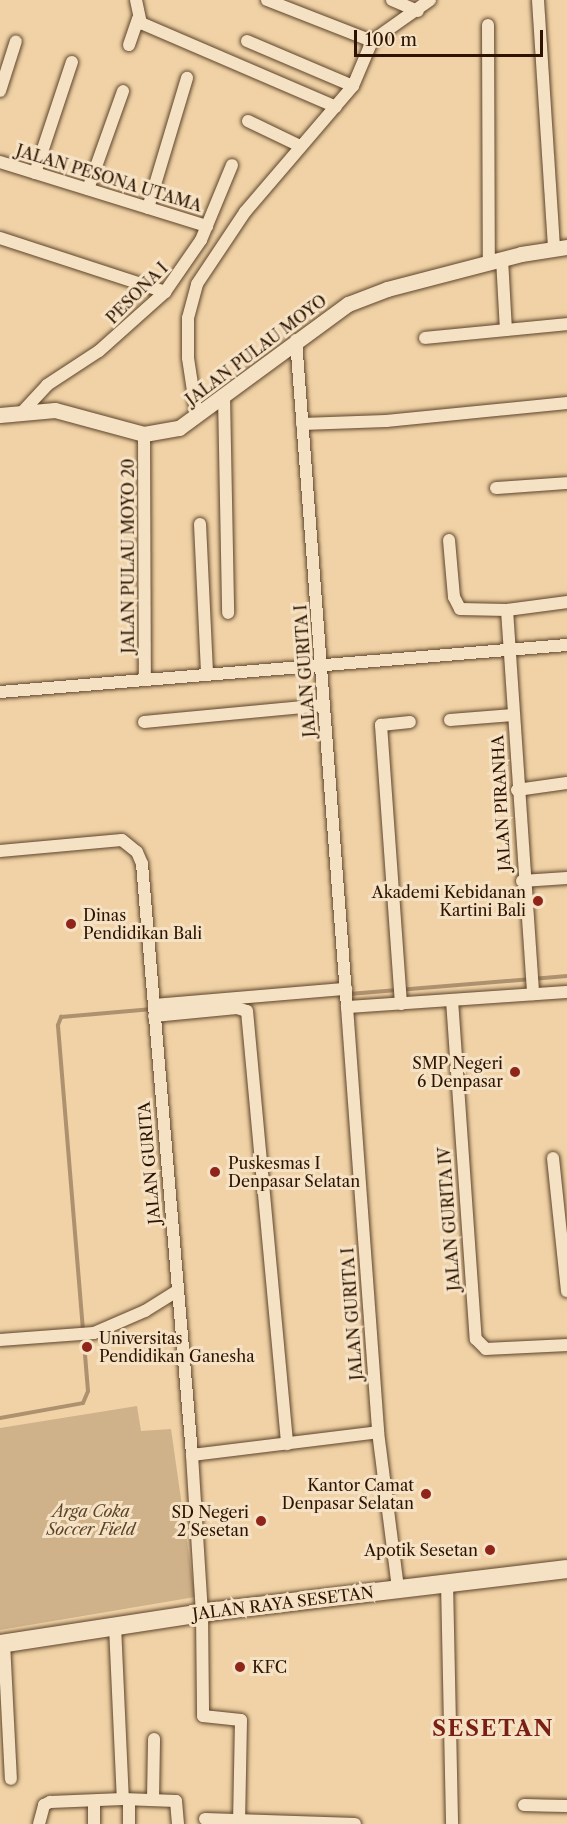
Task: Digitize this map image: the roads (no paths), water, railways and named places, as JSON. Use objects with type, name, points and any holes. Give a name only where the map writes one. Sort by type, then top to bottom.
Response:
[{"type":"main road","name":"JALAN RAYA SESETAN","points":[[2,1644],[202,1613],[567,1569]]},
{"type":"street","points":[[129,45],[138,19],[136,0]]},
{"type":"street","points":[[267,0],[372,41]]},
{"type":"street","points":[[392,0],[418,11]]},
{"type":"street","points":[[197,417],[188,358],[189,318],[197,284],[245,212],[353,86],[372,41],[418,11],[430,0]]},
{"type":"street","points":[[538,0],[560,248]]},
{"type":"street","points":[[138,19],[161,34],[336,107]]},
{"type":"street","points":[[488,25],[495,261],[506,330]]},
{"type":"street","points":[[0,91],[16,41]]},
{"type":"street","points":[[247,41],[353,86]]},
{"type":"street","points":[[35,173],[72,62]]},
{"type":"street","points":[[148,207],[188,78]]},
{"type":"street","points":[[88,189],[123,91]]},
{"type":"street","points":[[248,121],[300,146]]},
{"type":"street","name":"JALAN PESONA UTAMA","points":[[0,162],[207,226]]},
{"type":"street","name":"PESONA I","points":[[24,410],[47,385],[99,351],[165,292],[184,267],[207,226],[232,165]]},
{"type":"street","points":[[0,238],[165,292]]},
{"type":"street","name":"JALAN PULAU MOYO","points":[[0,414],[24,410],[55,410],[144,434],[179,428],[348,304],[368,295],[495,261],[560,248]]},
{"type":"street","points":[[425,338],[567,324]]},
{"type":"street","name":"JALAN GURITA I","points":[[296,340],[378,1432],[398,1588]]},
{"type":"street","points":[[224,396],[228,613]]},
{"type":"street","points":[[302,424],[386,421],[567,403]]},
{"type":"street","name":"JALAN PULAU MOYO 20","points":[[144,434],[145,678]]},
{"type":"street","points":[[496,489],[567,483]]},
{"type":"street","points":[[200,524],[207,674]]},
{"type":"street","points":[[449,540],[454,597],[460,609],[507,610],[567,602]]},
{"type":"street","name":"JALAN PIRANHA","points":[[507,610],[522,881],[533,991]]},
{"type":"street","points":[[0,692],[145,678],[567,645]]},
{"type":"street","points":[[144,722],[324,705]]},
{"type":"street","points":[[450,720],[513,715]]},
{"type":"street","points":[[401,1001],[381,725],[410,722]]},
{"type":"street","points":[[518,789],[567,783]]},
{"type":"street","name":"JALAN GURITA","points":[[0,851],[122,840],[128,844],[142,864],[192,1455],[202,1613],[203,1718],[241,1722],[239,1820]]},
{"type":"street","points":[[522,881],[567,878]]},
{"type":"street","points":[[154,1011],[225,1004],[346,997],[401,1001],[452,1000],[533,991],[567,992]]},
{"type":"street","name":"JALAN GURITA IV","points":[[452,1000],[476,1339],[486,1349],[567,1345]]},
{"type":"street","points":[[225,1004],[242,1009],[249,1019],[267,1249],[287,1444]]},
{"type":"street","points":[[553,1158],[563,1210],[567,1291]]},
{"type":"street","points":[[0,1340],[94,1333],[145,1311],[177,1291]]},
{"type":"street","points":[[192,1455],[378,1432]]},
{"type":"street","points":[[447,1582],[452,1824]]},
{"type":"street","points":[[115,1626],[129,1824]]},
{"type":"street","points":[[2,1644],[11,1779]]},
{"type":"street","points":[[153,1799],[154,1739]]},
{"type":"street","points":[[39,1824],[44,1805],[50,1802],[153,1799],[177,1803],[178,1824]]},
{"type":"street","points":[[94,1801],[94,1824]]},
{"type":"street","points":[[524,1805],[567,1806]]},
{"type":"street","points":[[205,1819],[355,1824]]},
{"type":"waterway","points":[[349,994],[567,976]]},
{"type":"waterway","points":[[0,1418],[83,1403],[88,1391],[58,1025],[61,1017],[153,1009]]},
{"type":"place","name":"Akademi Kebidanan Kartini Bali","points":[[538,901]]},
{"type":"place","name":"Dinas Pendidikan Bali","points":[[71,924]]},
{"type":"place","name":"SMP Negeri 6 Denpasar","points":[[515,1072]]},
{"type":"place","name":"Puskesmas I Denpasar Selatan","points":[[215,1172]]},
{"type":"place","name":"Universitas Pendidikan Ganesha","points":[[87,1347]]},
{"type":"place","name":"Kantor Camat Denpasar Selatan","points":[[426,1494]]},
{"type":"place","name":"SD Negeri 2 Sesetan","points":[[261,1521]]},
{"type":"place","name":"Apotik Sesetan","points":[[490,1550]]},
{"type":"place","name":"KFC","points":[[240,1667]]},
{"type":"district","name":"SESETAN","points":[[493,1729]]},
{"type":"park label","name":"Arga Coka Soccer Field","points":[[91,1520]]}]
